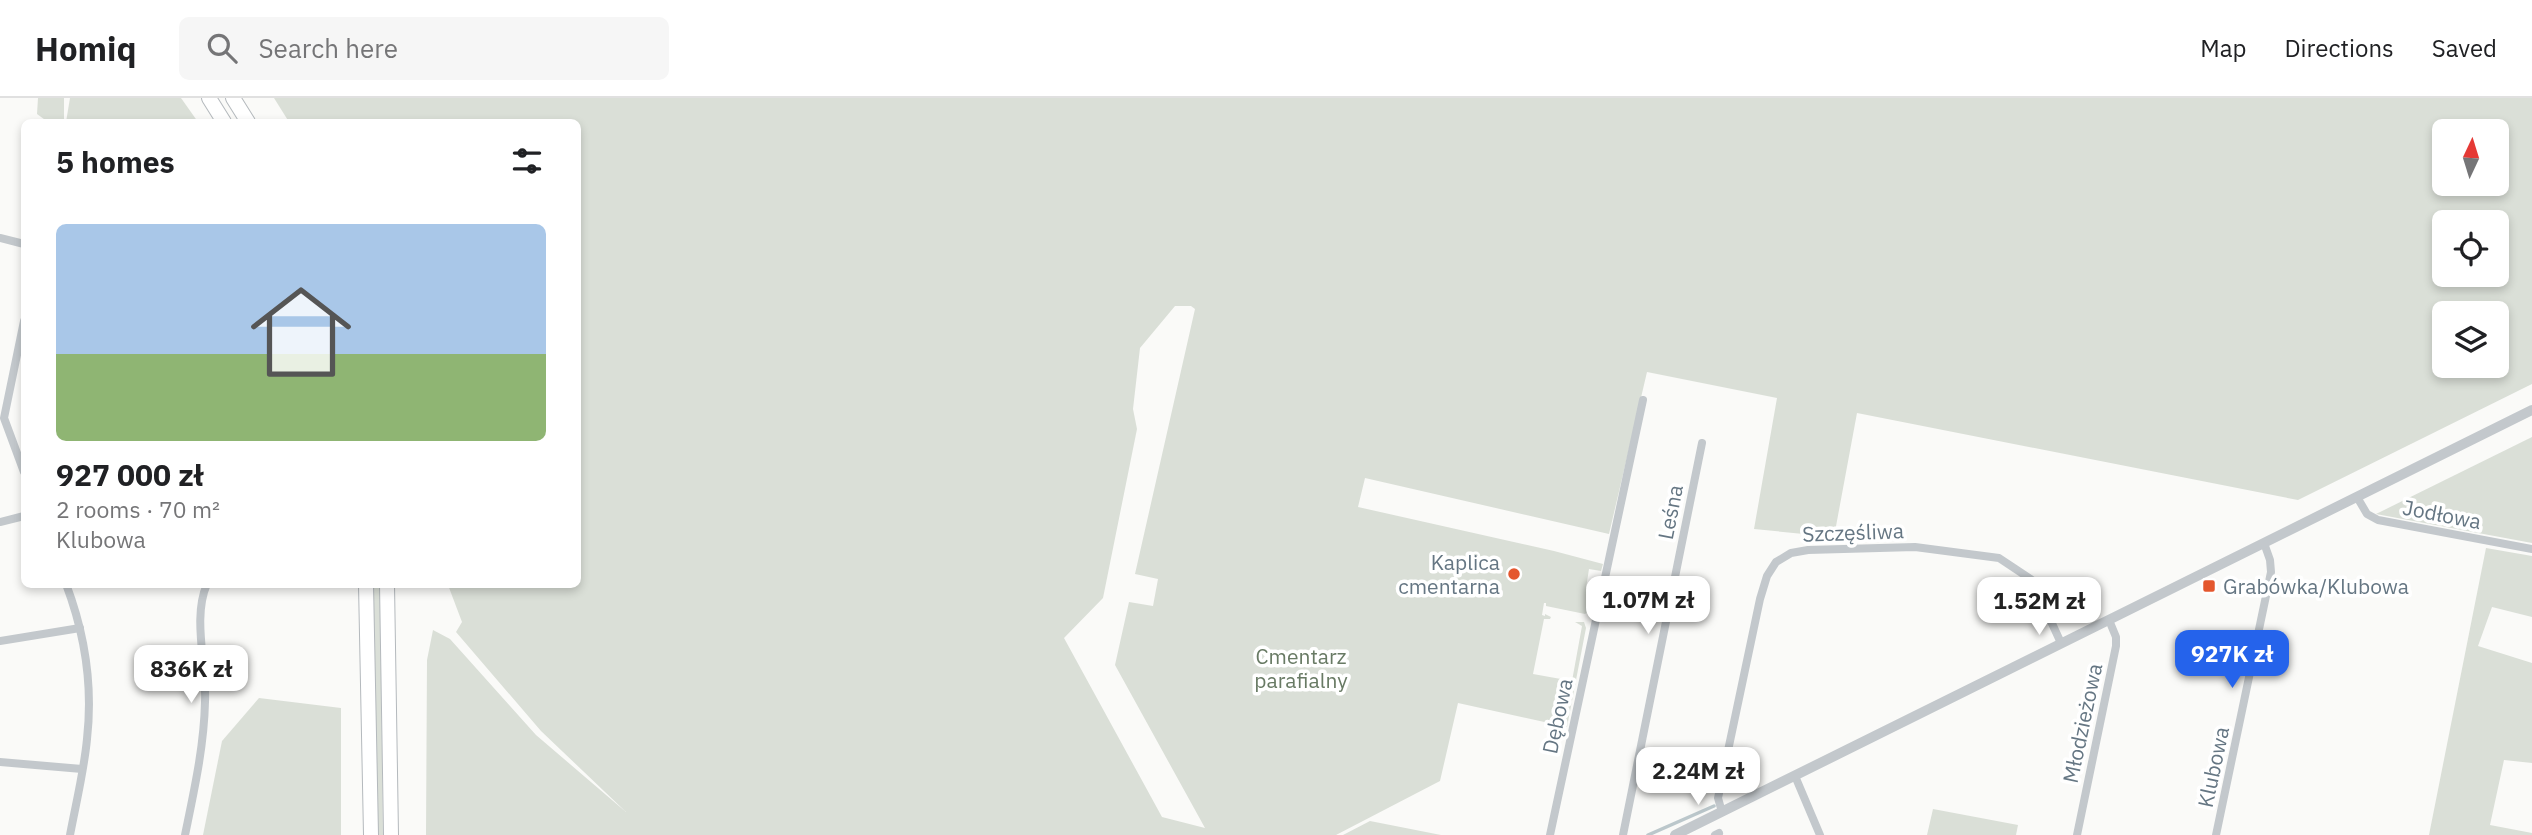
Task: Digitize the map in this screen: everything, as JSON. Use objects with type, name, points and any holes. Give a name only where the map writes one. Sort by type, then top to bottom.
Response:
[{"type":"highway","points":[[209,98],[222,119]]},
{"type":"highway","points":[[233,98],[246,119]]},
{"type":"highway","points":[[366,588],[371,835]]},
{"type":"highway","points":[[387,588],[391,835]]},
{"type":"street","points":[[0,237],[21,243]]},
{"type":"street","points":[[21,334],[2,418],[21,465]]},
{"type":"street","name":"Dębowa","points":[[1550,835],[1643,400]]},
{"type":"street","points":[[1675,835],[2532,410]]},
{"type":"street","name":"Leśna","points":[[1623,835],[1702,443]]},
{"type":"street","name":"Jodłowa","points":[[2357,497],[2367,514],[2378,520],[2532,548]]},
{"type":"street","points":[[0,522],[21,517]]},
{"type":"street","name":"Klubowa","points":[[2216,835],[2271,572],[2264,543]]},
{"type":"street","name":"Szczęśliwa","points":[[1721,812],[1718,798],[1760,599],[1771,569],[1776,562],[1790,553],[1808,550],[1915,547],[1999,558],[2032,580],[2061,643]]},
{"type":"street","points":[[67,588],[80,628],[87,664],[89,708],[88,740],[69,835]]},
{"type":"street","points":[[185,835],[204,728],[205,670],[200,618],[206,588]]},
{"type":"street","name":"Młodzieżowa","points":[[2077,835],[2116,646],[2116,637],[2109,620]]},
{"type":"street","points":[[0,641],[80,628]]},
{"type":"street","points":[[0,762],[82,769]]},
{"type":"street","points":[[1794,776],[1819,835]]},
{"type":"green space","points":[[38,98],[64,98],[64,119],[44,119],[37,114]]},
{"type":"green space","points":[[70,98],[181,98],[196,119],[66,119]]},
{"type":"green space","name":"Cmentarz parafialny","points":[[274,98],[2532,98],[2532,384],[2298,500],[1857,413],[1834,537],[1754,529],[1777,398],[1647,372],[1609,534],[1365,478],[1358,507],[1603,564],[1601,571],[1589,569],[1586,588],[1595,590],[1590,610],[1585,614],[1546,606],[1544,603],[1542,615],[1551,617],[1544,619],[1533,674],[1572,681],[1582,626],[1575,622],[1584,622],[1586,628],[1567,727],[1458,703],[1440,781],[1336,835],[426,835],[427,660],[433,630],[450,639],[536,735],[626,812],[541,731],[456,632],[462,622],[449,588],[581,588],[581,119],[287,119]],"holes":[[[1175,306],[1191,306],[1195,309],[1135,574],[1158,579],[1153,606],[1129,602],[1115,665],[1205,828],[1162,817],[1064,638],[1103,598],[1137,429],[1133,409],[1140,348]]]},
{"type":"green space","points":[[2532,437],[2532,543],[2376,514]]},
{"type":"green space","points":[[2486,548],[2532,556],[2532,617],[2492,607],[2478,646],[2532,663],[2532,763],[2504,760],[2490,825],[2532,835],[2429,835]]},
{"type":"green space","points":[[373,588],[380,588],[383,835],[377,835]]},
{"type":"green space","points":[[259,698],[341,708],[341,835],[203,835],[222,741]]},
{"type":"green space","points":[[1933,809],[2018,825],[2016,835],[1927,835]]},
{"type":"green space","points":[[1370,821],[1441,835],[1343,835]]},
{"type":"waterway","points":[[1648,835],[1714,806]]},
{"type":"place","name":"Kaplica cmentarna","points":[[1514,574]]},
{"type":"place","name":"Grabówka/Klubowa","points":[[2209,586]]}]
